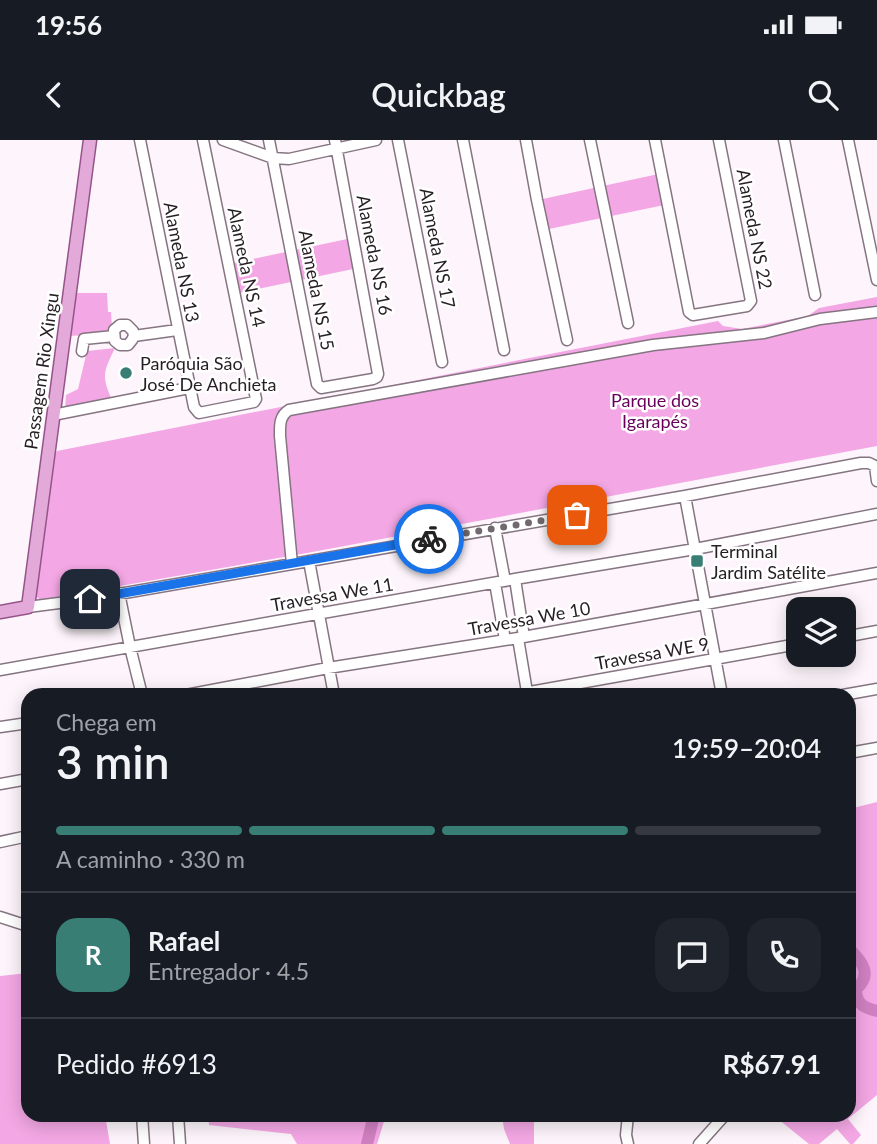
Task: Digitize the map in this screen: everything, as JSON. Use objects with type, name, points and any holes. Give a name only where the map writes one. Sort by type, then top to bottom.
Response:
[{"type":"main road","name":"Passagem Rio Xingu","points":[[28,607],[90,140]]},
{"type":"main road","points":[[0,612],[28,607]]},
{"type":"street","name":"Alameda NS 13","points":[[140,140],[194,407],[199,413],[256,401]]},
{"type":"street","name":"Alameda NS 14","points":[[203,140],[256,401]]},
{"type":"street","points":[[223,140],[273,158],[289,159],[336,144],[376,140]]},
{"type":"street","name":"Alameda NS 15","points":[[269,140],[317,386],[323,388],[378,376]]},
{"type":"street","name":"Alameda NS 17","points":[[398,140],[442,362]]},
{"type":"street","points":[[463,140],[505,350]]},
{"type":"street","points":[[526,140],[567,340]]},
{"type":"street","points":[[590,140],[628,323]]},
{"type":"street","name":"Alameda NS 22","points":[[655,140],[689,312],[693,315],[737,308],[748,305],[751,301],[719,140]]},
{"type":"street","points":[[784,140],[814,295]]},
{"type":"street","points":[[848,140],[877,280]]},
{"type":"street","name":"Alameda NS 16","points":[[336,144],[378,376]]},
{"type":"street","points":[[292,564],[280,436],[281,419],[289,410],[653,345],[764,333],[820,318],[877,312]]},
{"type":"street","points":[[120,325],[127,325],[134,335],[124,348],[116,341],[114,330],[120,325]]},
{"type":"street","points":[[134,335],[177,330]]},
{"type":"street","points":[[82,351],[84,339],[114,336]]},
{"type":"street","points":[[53,415],[190,388]]},
{"type":"street","points":[[28,607],[685,496],[865,462],[875,466],[877,481]]},
{"type":"street","points":[[685,496],[721,688]]},
{"type":"street","name":"Travessa We 11","points":[[0,670],[695,549],[877,514]]},
{"type":"street","points":[[495,528],[505,581],[521,638],[527,688]]},
{"type":"street","points":[[309,561],[332,688]]},
{"type":"street","name":"Travessa We 10","points":[[223,688],[328,668],[521,638],[877,573]]},
{"type":"street","points":[[505,581],[505,640]]},
{"type":"street","points":[[119,593],[140,688]]},
{"type":"street","points":[[856,635],[877,631]]},
{"type":"street","name":"Travessa WE 9","points":[[562,688],[786,646]]},
{"type":"street","points":[[856,693],[877,689]]},
{"type":"street","points":[[0,727],[21,724]]},
{"type":"street","points":[[856,752],[877,748]]},
{"type":"street","points":[[0,784],[21,780]]},
{"type":"street","points":[[0,842],[21,838]]},
{"type":"street","points":[[0,917],[21,924]]},
{"type":"street","points":[[142,1122],[144,1144]]},
{"type":"street","points":[[178,1122],[180,1144]]},
{"type":"street","points":[[627,1122],[628,1144]]},
{"type":"street","points":[[699,1144],[719,1122]]},
{"type":"green space","points":[[663,173],[669,204],[544,230],[538,200]]},
{"type":"green space","points":[[352,238],[358,268],[234,294],[229,264]]},
{"type":"green space","points":[[74,293],[107,293],[108,312],[111,312],[110,334],[68,336]]},
{"type":"green space","name":"Parque dos Igarapés","points":[[877,297],[877,446],[307,553],[41,600],[35,596],[53,457],[57,451],[718,321],[723,326],[742,329],[808,316],[819,308]]},
{"type":"green space","points":[[115,348],[105,375],[113,402],[65,410],[66,395],[78,389],[87,351]]},
{"type":"green space","points":[[877,802],[877,1095],[856,1112],[856,807]]},
{"type":"green space","points":[[21,974],[21,1122],[106,1122],[110,1144],[0,1144],[0,976]]},
{"type":"green space","points":[[209,1122],[384,1122],[377,1144],[297,1144],[291,1134],[209,1125]]},
{"type":"green space","points":[[503,1122],[534,1122],[534,1144],[510,1144]]},
{"type":"green space","points":[[782,1122],[850,1122],[861,1135],[850,1144],[837,1129],[819,1144],[809,1144]]},
{"type":"waterway","points":[[856,956],[865,973],[856,989]]},
{"type":"waterway","points":[[856,989],[859,1002],[877,1011]]},
{"type":"waterway","points":[[367,1144],[372,1122]]},
{"type":"way so far","points":[[429,539],[577,515]]},
{"type":"place","name":"Paróquia São José De Anchieta","points":[[126,373]]},
{"type":"place","name":"Terminal Jardim Satélite","points":[[697,561]]},
{"type":"route","points":[[90,599],[429,539]]}]
